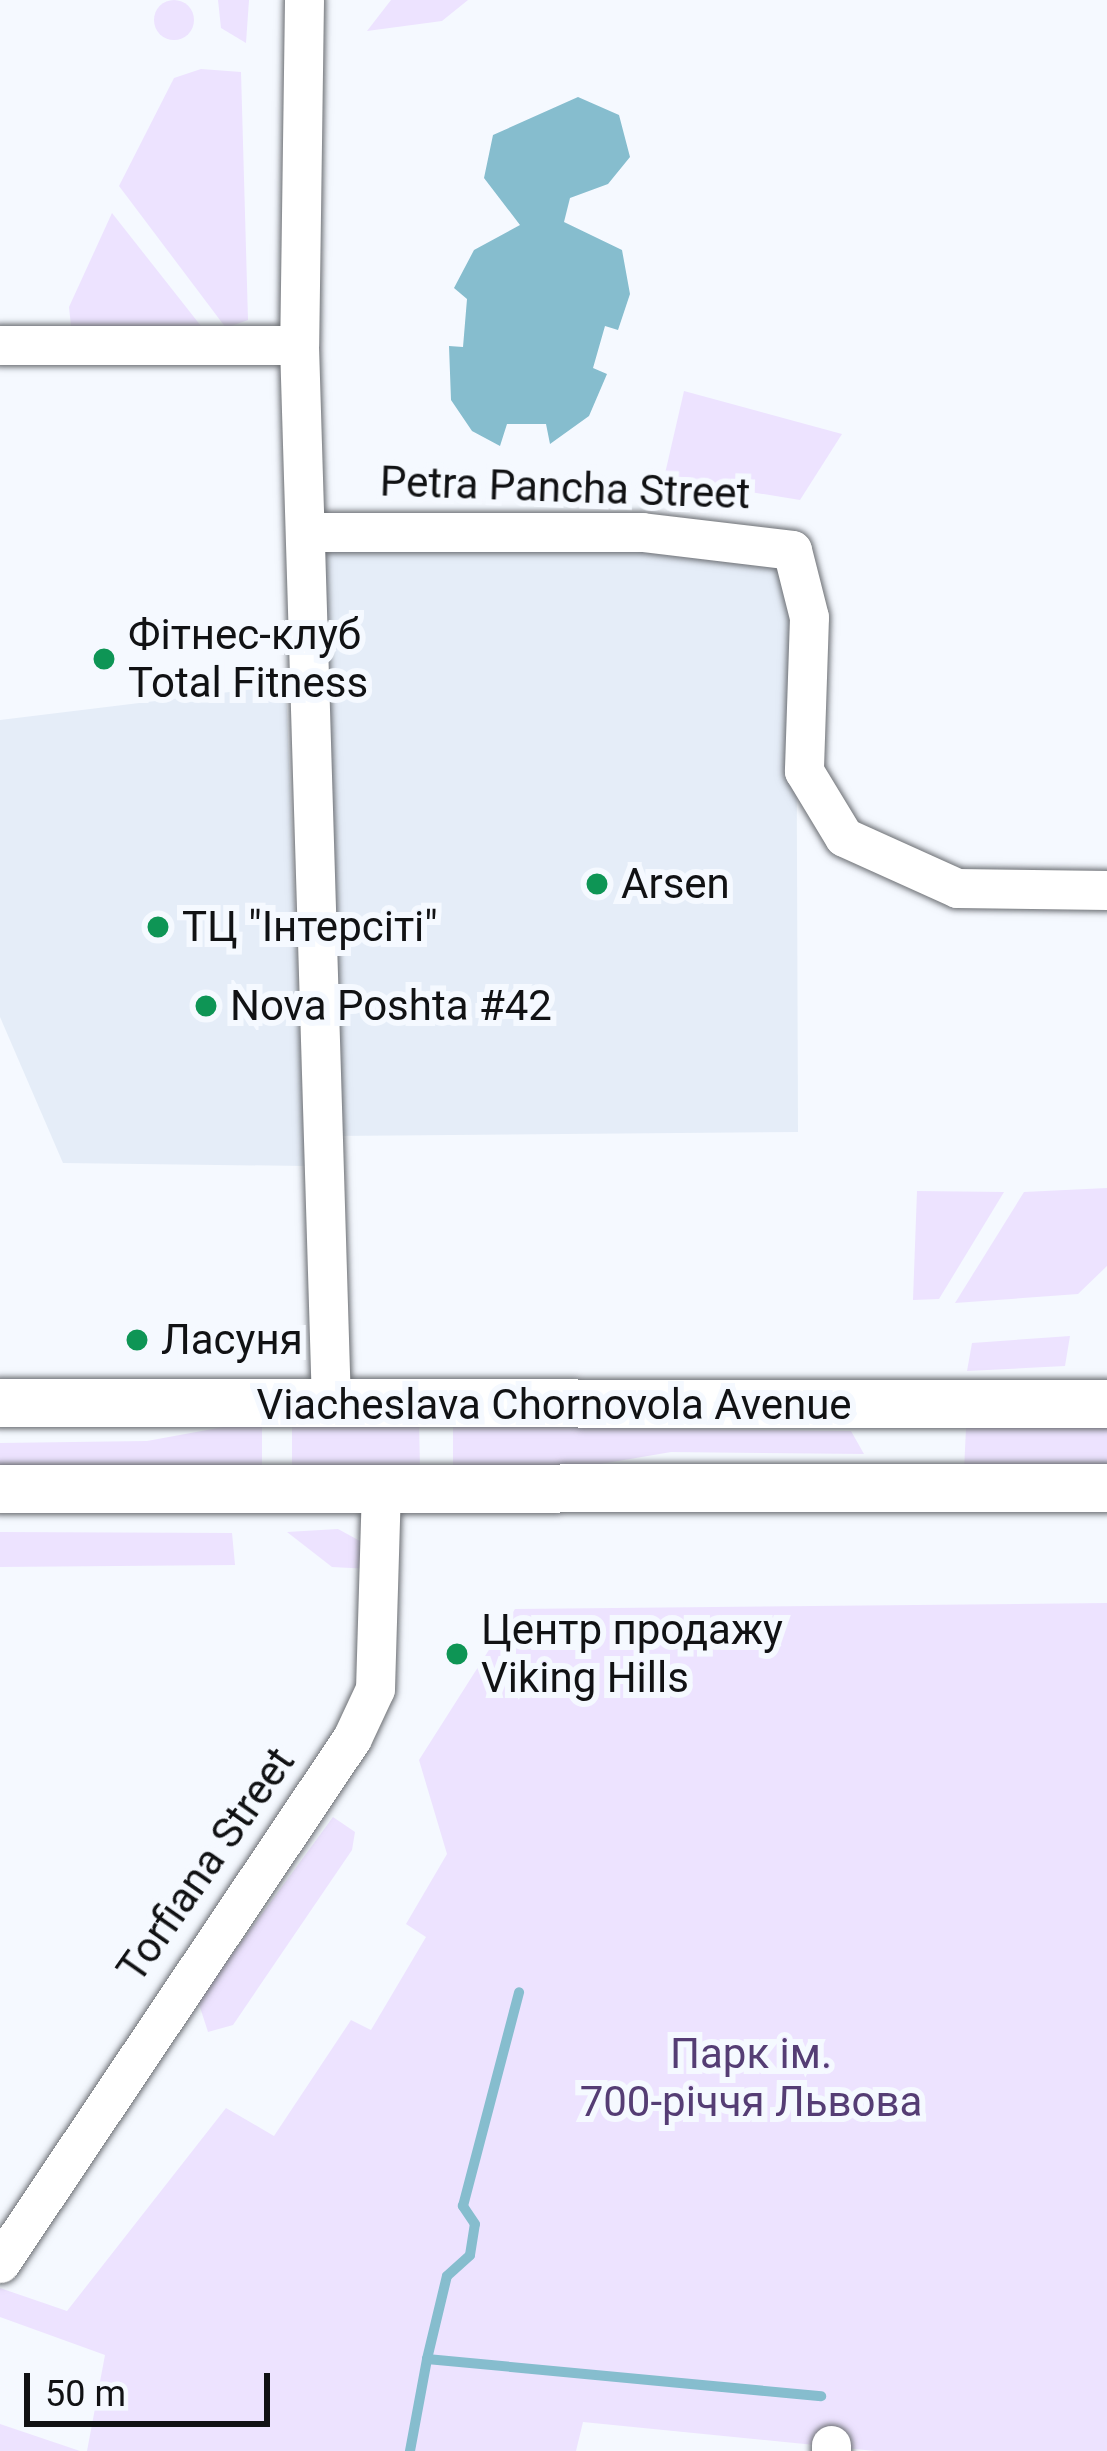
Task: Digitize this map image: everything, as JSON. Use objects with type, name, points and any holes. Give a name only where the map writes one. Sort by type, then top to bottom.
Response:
[{"type":"main road","name":"Viacheslava Chornovola Avenue","points":[[0,1403],[1107,1404]]},
{"type":"main road","points":[[862,1485],[880,1440],[872,1407]]},
{"type":"main road","name":"Viacheslava Chornovola Avenue","points":[[0,1489],[1107,1488]]},
{"type":"street","points":[[304,0],[299,345],[331,1402]]},
{"type":"street","points":[[0,345],[299,345]]},
{"type":"street","name":"Petra Pancha Street","points":[[304,532],[642,532],[792,550],[808,599],[804,771],[820,808],[844,836],[907,870],[991,891],[1107,890]]},
{"type":"street","name":"Torfiana Street","points":[[0,2263],[352,1738],[375,1688],[381,1487]]},
{"type":"shaded area","points":[[315,539],[762,548],[796,589],[798,1132],[334,1136]]},
{"type":"shaded area","points":[[286,685],[305,1166],[63,1163],[0,1017],[0,720]]},
{"type":"green space","points":[[174,0],[188,6],[194,20],[188,34],[174,40],[160,34],[154,20],[160,6]]},
{"type":"green space","points":[[218,0],[249,0],[246,43],[221,28]]},
{"type":"green space","points":[[391,0],[468,0],[442,21],[367,31]]},
{"type":"green space","points":[[201,69],[241,72],[248,320],[226,328],[119,186],[174,78]]},
{"type":"green space","points":[[112,213],[201,326],[71,326],[69,307]]},
{"type":"green space","points":[[684,391],[842,434],[800,500],[664,478]]},
{"type":"green space","points":[[1107,1188],[1107,1266],[1078,1294],[955,1303],[1024,1192]]},
{"type":"green space","points":[[917,1191],[1004,1192],[939,1299],[913,1300]]},
{"type":"green space","points":[[1070,1336],[1065,1366],[967,1371],[972,1343]]},
{"type":"green space","points":[[262,1420],[262,1470],[0,1469],[0,1443],[147,1441]]},
{"type":"green space","points":[[292,1422],[419,1422],[420,1468],[292,1469]]},
{"type":"green space","points":[[453,1426],[851,1431],[864,1454],[671,1452],[560,1471],[453,1471]]},
{"type":"green space","points":[[1107,1427],[1107,1471],[964,1471],[966,1428]]},
{"type":"green space","points":[[338,1529],[360,1541],[370,1569],[332,1567],[287,1532]]},
{"type":"green space","points":[[0,1532],[232,1533],[235,1565],[0,1567]]},
{"type":"green space","name":"Парк ім. 700-річчя Львова","points":[[1107,1603],[1107,2451],[875,2451],[583,2422],[576,2451],[87,2451],[105,2355],[0,2317],[0,2288],[67,2311],[226,2108],[274,2136],[351,2020],[371,2030],[426,1937],[406,1924],[447,1854],[419,1760],[515,1609]]},
{"type":"green space","points":[[333,1817],[355,1832],[352,1850],[233,2025],[208,2032],[198,2001]]},
{"type":"green space","points":[[0,2424],[80,2451],[0,2451]]},
{"type":"water","points":[[578,97],[619,115],[630,157],[608,184],[570,198],[564,222],[622,250],[630,294],[618,330],[605,326],[593,368],[607,374],[589,416],[550,444],[546,424],[507,424],[500,446],[472,431],[451,400],[449,346],[463,347],[467,299],[454,288],[474,250],[520,225],[484,178],[493,135]]},
{"type":"waterway","points":[[427,2359],[447,2276],[470,2255],[475,2224],[463,2206],[519,1992]]},
{"type":"waterway","points":[[410,2451],[427,2359],[821,2396]]},
{"type":"place","name":"Фітнес-клуб Total Fitness","points":[[104,659]]},
{"type":"place","name":"Arsen","points":[[597,884]]},
{"type":"place","name":"ТЦ \"Інтерсіті\"","points":[[158,927]]},
{"type":"place","name":"Nova Poshta #42","points":[[206,1006]]},
{"type":"place","name":"Ласуня","points":[[137,1340]]},
{"type":"place","name":"Центр продажу Viking Hills","points":[[457,1654]]}]
